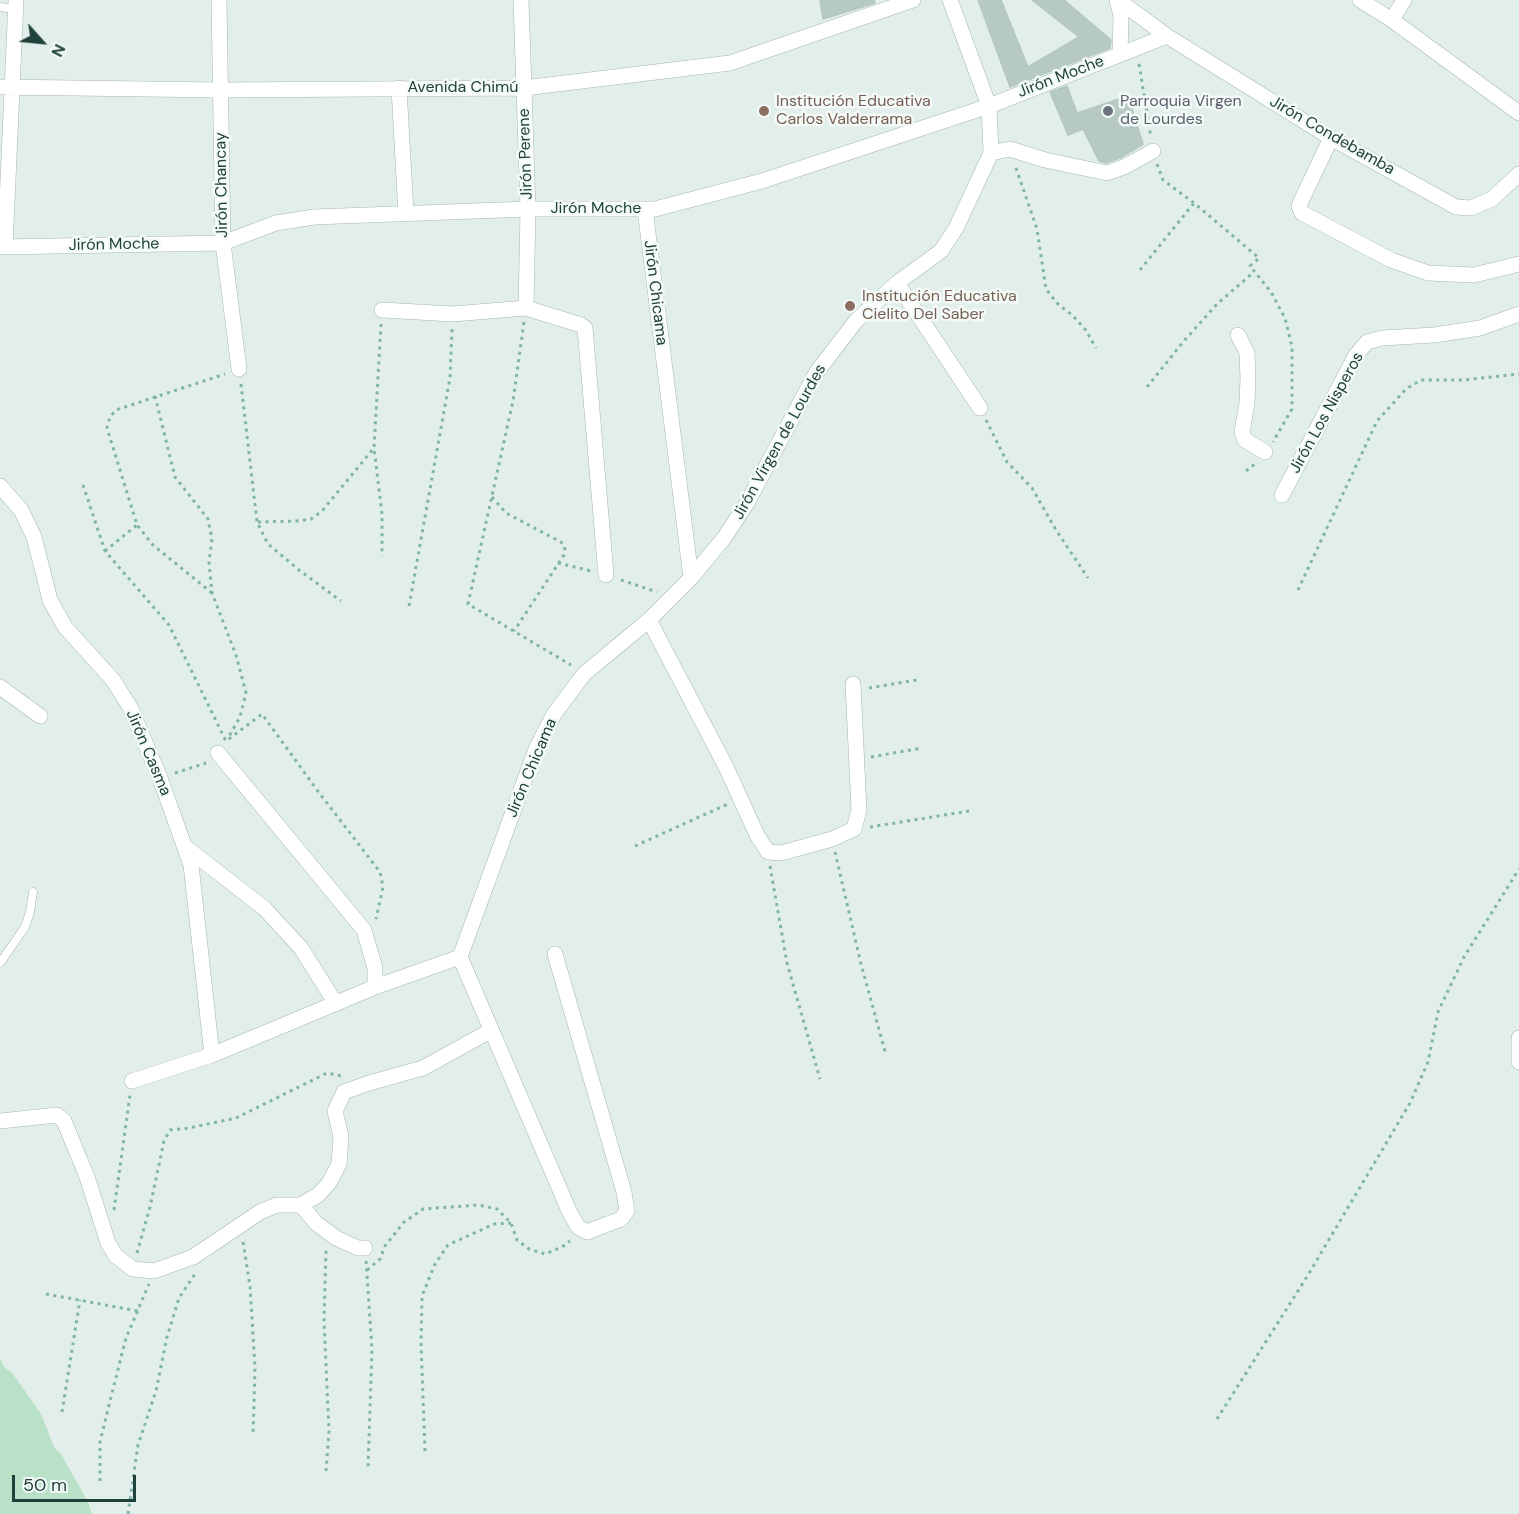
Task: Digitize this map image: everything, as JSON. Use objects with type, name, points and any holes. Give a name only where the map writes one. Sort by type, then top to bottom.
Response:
[{"type":"street","name":"Jirón Chancay","points":[[219,0],[223,243],[239,369]]},
{"type":"street","name":"Jirón Perene","points":[[520,0],[528,208],[526,308]]},
{"type":"street","name":"Avenida Chimú","points":[[6,87],[220,90],[524,88],[730,63],[913,0]]},
{"type":"street","name":"Jirón Virgen de Lourdes","points":[[691,578],[724,538],[747,503],[816,373],[856,321],[897,283],[941,250],[956,228],[991,153],[989,106],[950,0]]},
{"type":"street","name":"Jirón Condebamba","points":[[1117,0],[1167,36],[1331,138],[1456,207],[1471,207],[1492,199],[1519,174]]},
{"type":"street","points":[[1117,0],[1121,16],[1120,54]]},
{"type":"street","points":[[1360,0],[1392,20],[1519,113]]},
{"type":"street","points":[[1392,20],[1404,0]]},
{"type":"street","points":[[3,247],[10,5]]},
{"type":"street","name":"Jirón Moche","points":[[3,247],[223,243],[276,223],[314,217],[528,208],[656,209],[762,181],[989,106],[1167,36]]},
{"type":"street","points":[[399,88],[406,214]]},
{"type":"street","points":[[1331,138],[1299,206],[1302,213],[1391,260],[1428,273],[1474,275],[1519,264]]},
{"type":"street","points":[[991,153],[1010,149],[1045,160],[1107,173],[1124,167],[1153,151]]},
{"type":"street","name":"Jirón Chicama","points":[[460,957],[536,749],[554,714],[585,674],[649,620],[691,578],[645,209]]},
{"type":"street","points":[[897,283],[980,408]]},
{"type":"street","points":[[382,310],[453,314],[526,308],[585,328],[606,575]]},
{"type":"street","name":"Jirón Los Nisperos","points":[[1282,495],[1356,355],[1367,342],[1382,338],[1434,335],[1480,328],[1519,314]]},
{"type":"street","points":[[1238,335],[1247,353],[1248,361],[1247,403],[1242,432],[1245,440],[1265,452]]},
{"type":"street","name":"Jirón Casma","points":[[0,486],[21,510],[34,537],[50,600],[65,627],[114,680],[130,707],[160,778],[191,865],[212,1055]]},
{"type":"street","points":[[649,620],[741,799],[757,835],[768,852],[781,853],[832,839],[854,829],[859,810],[853,687]]},
{"type":"street","points":[[0,687],[40,716]]},
{"type":"street","points":[[222,747],[364,930],[375,968],[375,987]]},
{"type":"street","points":[[184,846],[264,908],[301,948],[336,1004]]},
{"type":"street","points":[[132,1081],[212,1055],[375,987],[460,957],[570,1213],[578,1227],[587,1232],[621,1219],[627,1210],[624,1192],[555,954]]},
{"type":"street","points":[[0,1121],[57,1115],[64,1121],[87,1178],[108,1243],[116,1256],[133,1269],[154,1271],[193,1257],[260,1212],[277,1205],[301,1205],[318,1195],[329,1183],[339,1164],[341,1137],[334,1111],[345,1092],[423,1068],[490,1031]]},
{"type":"street","points":[[1519,1038],[1519,1062]]},
{"type":"street","points":[[301,1205],[316,1223],[336,1238],[358,1248],[366,1248]]},
{"type":"lane","points":[[0,963],[25,927],[33,892]]},
{"type":"path","points":[[1137,48],[1153,151],[1163,180],[1259,258],[1250,266],[1271,292],[1285,318],[1292,347],[1292,409],[1278,436],[1246,471]]},
{"type":"path","points":[[1010,149],[1037,229],[1046,289],[1057,303],[1085,328],[1096,348]]},
{"type":"path","points":[[1140,270],[1194,203]]},
{"type":"path","points":[[1147,387],[1217,304],[1254,272]]},
{"type":"path","points":[[526,308],[513,401],[468,604],[585,674]]},
{"type":"path","points":[[382,310],[374,448],[382,514],[382,556]]},
{"type":"path","points":[[409,606],[450,378],[453,314]]},
{"type":"path","points":[[212,593],[153,545],[137,525],[107,428],[110,417],[116,410],[239,369],[258,522],[268,544],[298,570],[341,601]]},
{"type":"path","points":[[1298,590],[1377,421],[1406,389],[1421,380],[1463,380],[1519,374]]},
{"type":"path","points":[[154,396],[175,477],[208,519],[212,539],[209,562],[212,593],[236,654],[246,693],[240,717],[210,762],[160,778]]},
{"type":"path","points":[[980,408],[1007,462],[1032,488],[1056,530],[1088,578]]},
{"type":"path","points":[[258,522],[311,519],[322,511],[374,448]]},
{"type":"path","points":[[83,485],[105,551],[169,625],[222,747]]},
{"type":"path","points":[[492,497],[506,513],[561,542],[565,547],[564,555],[514,632]]},
{"type":"path","points":[[105,551],[137,525]]},
{"type":"path","points":[[853,687],[917,680]]},
{"type":"path","points":[[222,747],[262,714],[320,795],[380,872],[383,886],[369,947]]},
{"type":"path","points":[[857,759],[922,748]]},
{"type":"path","points":[[635,846],[741,799]]},
{"type":"path","points":[[854,829],[969,811]]},
{"type":"path","points":[[832,839],[861,964],[886,1055]]},
{"type":"path","points":[[768,852],[787,963],[820,1079]]},
{"type":"path","points":[[1217,1419],[1308,1275],[1410,1103],[1428,1062],[1438,1012],[1464,957],[1519,869]]},
{"type":"path","points":[[133,1269],[150,1207],[164,1141],[171,1130],[236,1118],[327,1073],[369,1083]]},
{"type":"path","points":[[114,1214],[132,1081]]},
{"type":"path","points":[[367,1270],[380,1259],[385,1246],[404,1222],[423,1209],[478,1205],[497,1209],[511,1222],[518,1240],[529,1250],[545,1254],[562,1247],[583,1230]]},
{"type":"path","points":[[425,1451],[420,1343],[422,1296],[435,1264],[448,1245],[494,1224],[511,1222]]},
{"type":"path","points":[[241,1226],[250,1286],[255,1368],[254,1436]]},
{"type":"path","points":[[326,1231],[324,1321],[329,1431],[326,1471]]},
{"type":"path","points":[[366,1248],[372,1349],[368,1468]]},
{"type":"path","points":[[100,1481],[100,1442],[126,1338],[154,1271]]},
{"type":"path","points":[[128,1514],[138,1445],[156,1391],[167,1336],[179,1298],[195,1272]]},
{"type":"path","points":[[46,1294],[138,1311]]},
{"type":"path","points":[[62,1412],[80,1300]]},
{"type":"green space","points":[[0,1358],[4,1367],[13,1374],[41,1414],[54,1447],[61,1454],[87,1500],[92,1514],[0,1514]]},
{"type":"building","points":[[820,0],[874,0],[875,3],[823,19]]},
{"type":"building","points":[[978,0],[1001,0],[1028,67],[1079,37],[1032,0],[1064,0],[1111,40],[1110,48],[1010,87]]},
{"type":"building","points":[[1067,86],[1077,113],[1128,96],[1143,144],[1120,158],[1106,163],[1099,161],[1083,129],[1068,135],[1050,92]]},
{"type":"place","name":"Institución Educativa Carlos Valderrama","points":[[764,111]]},
{"type":"place","name":"Parroquia Virgen de Lourdes","points":[[1108,111]]},
{"type":"place","name":"Institución Educativa Cielito Del Saber","points":[[850,306]]}]
